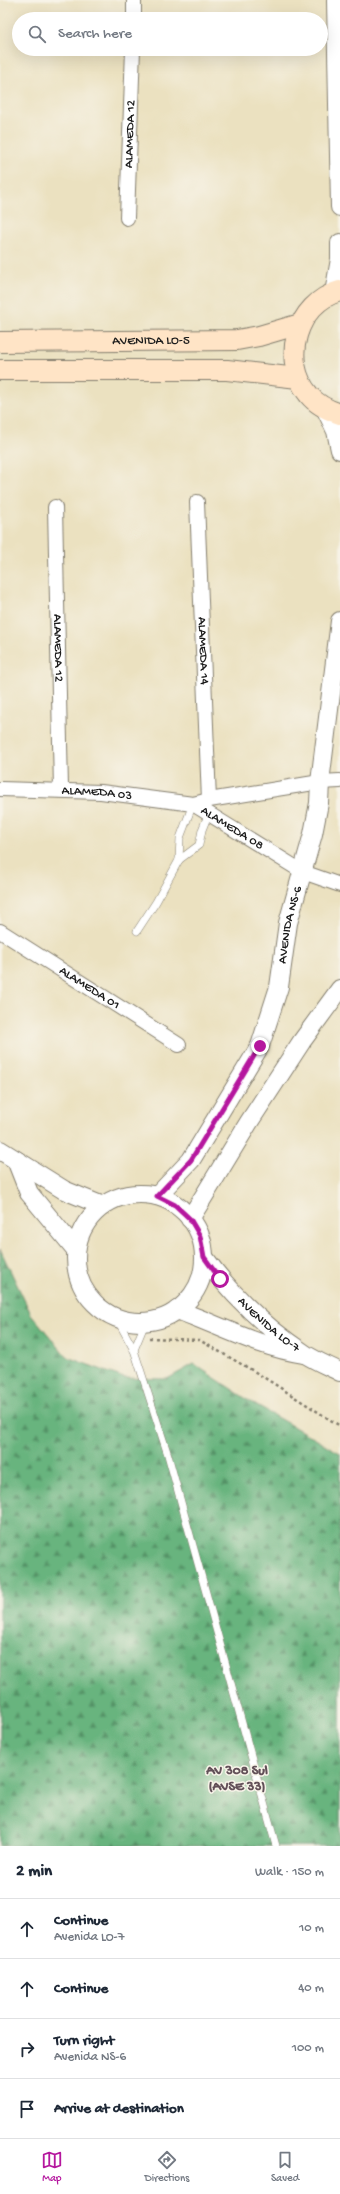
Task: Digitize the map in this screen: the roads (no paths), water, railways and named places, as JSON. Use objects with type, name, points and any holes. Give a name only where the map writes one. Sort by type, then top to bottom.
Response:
[{"type":"main road","points":[[332,411],[309,395],[298,378],[294,360],[294,341],[300,324],[314,305],[337,292]]},
{"type":"main road","name":"AVENIDA LO-5","points":[[0,342],[237,340],[259,336],[300,324]]},
{"type":"main road","points":[[0,370],[227,370],[298,378]]},
{"type":"street","points":[[134,0],[134,12]]},
{"type":"street","points":[[336,0],[340,207]]},
{"type":"street","name":"ALAMEDA 12","points":[[127,218],[133,56]]},
{"type":"street","points":[[337,292],[340,243]]},
{"type":"street","points":[[332,411],[340,450]]},
{"type":"street","name":"ALAMEDA 14","points":[[198,502],[210,800]]},
{"type":"street","name":"ALAMEDA 12","points":[[55,508],[61,789]]},
{"type":"street","name":"AVENIDA NS-6","points":[[157,1196],[191,1160],[260,1046],[278,987],[288,923],[304,872],[318,811],[320,782],[340,621]]},
{"type":"street","name":"ALAMEDA 08","points":[[193,804],[320,782],[340,781]]},
{"type":"street","name":"ALAMEDA 03","points":[[0,788],[61,789],[101,792],[193,804]]},
{"type":"street","name":"ALAMEDA 08","points":[[193,804],[208,815],[304,872],[340,885]]},
{"type":"street","name":"ALAMEDA 01","points":[[0,931],[179,1045]]},
{"type":"street","points":[[190,1219],[249,1122],[302,1041],[340,989]]},
{"type":"street","points":[[0,1150],[64,1190],[103,1206]]},
{"type":"street","points":[[16,1160],[29,1193],[76,1250]]},
{"type":"street","points":[[129,1195],[157,1196],[175,1205],[190,1219],[200,1236],[204,1257],[202,1272],[197,1287],[188,1300],[176,1310],[157,1319],[143,1329],[137,1322],[116,1317],[98,1307],[84,1291],[77,1271],[76,1250],[80,1233],[86,1223],[103,1206],[129,1195]]},
{"type":"street","name":"AVENIDA LO-7","points":[[204,1257],[240,1301],[305,1354],[340,1372]]},
{"type":"street","name":"AVENIDA LO-7","points":[[176,1310],[257,1342],[284,1351],[305,1354]]},
{"type":"lane","points":[[179,860],[180,838],[193,804]]},
{"type":"lane","points":[[137,931],[156,902],[179,860],[199,844],[202,830],[208,815]]},
{"type":"lane","points":[[116,1317],[134,1350],[168,1455],[276,1846]]},
{"type":"lane","points":[[134,1350],[143,1329]]},
{"type":"district","name":"AV 308 Sul (AVSE 33)","points":[[237,1780]]}]
